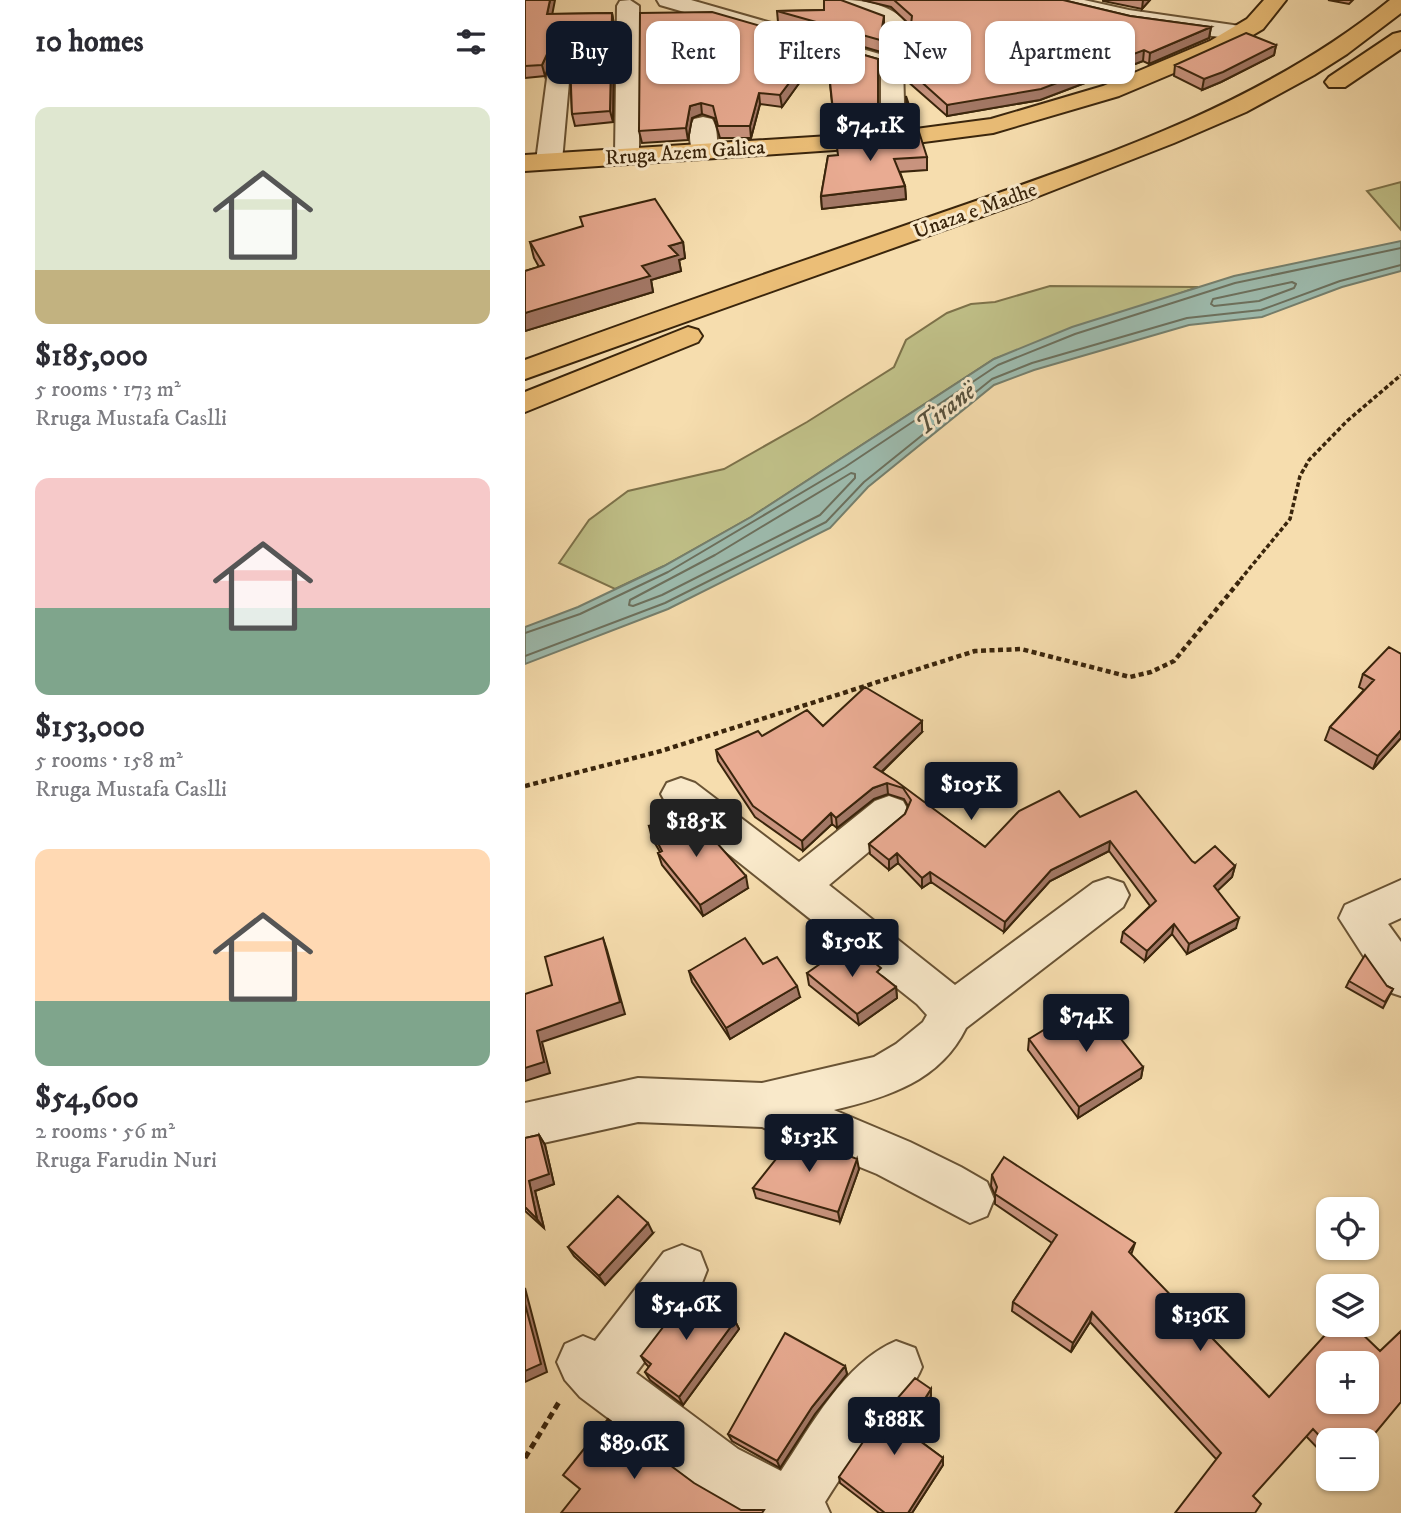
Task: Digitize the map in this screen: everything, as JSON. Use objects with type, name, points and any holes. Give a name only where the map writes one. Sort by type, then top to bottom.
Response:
[{"type":"main road","name":"Rruga Azem Galica","points":[[537,162],[893,139],[954,133],[1035,116],[1111,90],[1208,50],[1240,33],[1265,14],[1275,0]]},
{"type":"main road","points":[[1199,125],[1343,28],[1377,0]]},
{"type":"main road","name":"Unaza e Madhe","points":[[525,370],[689,308],[975,211],[1199,125],[1278,87],[1329,57],[1373,27],[1401,2]]},
{"type":"main road","name":"Unaza e Madhe","points":[[525,403],[684,337],[1115,184],[1175,160],[1345,78],[1401,39]]},
{"type":"main road","points":[[1323,92],[1386,63],[1401,52]]},
{"type":"street","points":[[668,0],[879,61]]},
{"type":"street","points":[[1056,0],[1129,17],[1240,33]]},
{"type":"street","points":[[851,4],[895,21]]},
{"type":"street","points":[[627,155],[628,6]]},
{"type":"street","points":[[537,162],[556,84]]},
{"type":"street","points":[[892,84],[893,139]]},
{"type":"street","points":[[703,124],[705,150]]},
{"type":"street","points":[[681,794],[932,990],[950,1014]]},
{"type":"street","points":[[799,886],[889,812]]},
{"type":"street","points":[[525,1125],[638,1100],[762,1105],[884,1075],[912,1059],[939,1036],[950,1014],[1108,895]]},
{"type":"street","points":[[1401,898],[1360,919],[1401,976]]},
{"type":"street","points":[[762,1105],[890,1155],[923,1170],[970,1199]]},
{"type":"street","points":[[682,1269],[591,1370],[719,1468],[796,1510],[842,1428],[877,1383],[896,1367]]},
{"type":"path","points":[[525,786],[661,751],[975,652],[1021,649],[1130,677],[1174,661],[1290,519],[1297,501],[1299,480],[1312,456],[1401,375]]},
{"type":"path","points":[[525,1458],[591,1370]]},
{"type":"green space","points":[[1401,182],[1401,230],[1367,191]]},
{"type":"green space","points":[[1050,286],[1198,287],[994,359],[751,517],[664,566],[615,589],[559,563],[589,520],[628,491],[724,469],[807,422],[894,367],[906,340],[947,313],[971,304],[995,302]]},
{"type":"water","name":"Tiranë","points":[[1401,241],[1401,271],[1342,287],[1262,317],[1189,325],[1034,370],[994,385],[868,487],[830,528],[668,609],[525,664],[525,627],[578,607],[664,566],[751,517],[994,359],[1072,327],[1234,276]]},
{"type":"building","points":[[525,0],[550,0],[547,14],[612,13],[612,21],[546,21],[546,56],[542,65],[525,66]]},
{"type":"building","points":[[824,0],[841,0],[884,16],[883,21],[879,21],[879,40],[865,36],[865,21],[813,21],[777,11],[824,10]]},
{"type":"building","points":[[894,0],[1063,0],[1130,16],[1211,27],[1150,53],[1144,50],[1135,53],[1135,21],[985,21],[985,84],[1054,84],[1041,89],[947,105],[924,84],[971,84],[971,21],[911,21],[912,16]]},
{"type":"building","points":[[712,12],[754,24],[754,84],[788,84],[780,95],[759,93],[750,126],[718,126],[713,106],[701,103],[690,106],[686,128],[639,131],[640,13]]},
{"type":"building","points":[[1246,33],[1276,45],[1204,79],[1175,65]]},
{"type":"building","points":[[865,55],[878,59],[878,118],[834,120],[830,84],[865,84]]},
{"type":"building","points":[[571,84],[611,84],[610,111],[572,114]]},
{"type":"building","points":[[906,96],[912,114],[907,115]]},
{"type":"building","points":[[919,132],[927,157],[894,159],[905,186],[821,196],[828,156],[838,155],[836,140]]},
{"type":"building","points":[[655,199],[683,242],[669,246],[678,255],[642,266],[650,276],[525,313],[525,271],[544,265],[530,242],[583,226],[580,217]]},
{"type":"building","points":[[1389,647],[1401,654],[1401,730],[1378,756],[1330,727],[1374,680],[1363,674]]},
{"type":"building","points":[[865,687],[922,721],[874,767],[985,847],[1019,811],[1059,791],[1080,817],[1136,791],[1192,861],[1195,863],[1215,846],[1235,866],[1214,886],[1239,918],[1189,944],[1174,924],[1147,951],[1123,932],[1156,901],[1110,841],[1051,870],[1005,922],[930,872],[922,878],[897,853],[889,860],[869,844],[905,814],[911,800],[903,788],[887,783],[873,788],[836,818],[831,813],[802,841],[753,806],[716,750],[758,731],[762,736],[807,710],[823,726]]},
{"type":"building","points":[[668,817],[680,817],[690,834],[703,827],[746,876],[700,905],[658,853],[662,851],[649,826]]},
{"type":"building","points":[[603,938],[620,1002],[537,1031],[544,1062],[525,1068],[525,994],[552,985],[545,957]]},
{"type":"building","points":[[745,938],[763,964],[777,957],[797,986],[726,1028],[689,971]]},
{"type":"building","points":[[850,943],[881,968],[877,972],[896,987],[857,1014],[807,973]]},
{"type":"building","points":[[1365,955],[1387,986],[1393,989],[1385,1002],[1349,981]]},
{"type":"building","points":[[1091,1001],[1143,1067],[1079,1107],[1029,1039]]},
{"type":"building","points":[[796,1134],[857,1159],[838,1212],[753,1188]]},
{"type":"building","points":[[539,1135],[549,1174],[529,1181],[537,1219],[525,1207],[525,1138]]},
{"type":"building","points":[[1004,1157],[1135,1243],[1129,1252],[1269,1397],[1323,1337],[1365,1337],[1380,1351],[1401,1331],[1401,1402],[1379,1429],[1316,1428],[1316,1432],[1313,1429],[1253,1496],[1261,1504],[1255,1513],[1175,1513],[1221,1453],[1092,1312],[1073,1343],[1013,1302],[1057,1235],[995,1194],[997,1187],[992,1175]]},
{"type":"building","points":[[618,1196],[648,1223],[599,1276],[568,1247]]},
{"type":"building","points":[[693,1288],[735,1321],[679,1397],[645,1372],[651,1364],[641,1356]]},
{"type":"building","points":[[525,1304],[541,1364],[525,1371]]},
{"type":"building","points":[[785,1333],[845,1366],[812,1407],[777,1461],[728,1434]]},
{"type":"building","points":[[915,1378],[931,1389],[905,1430],[943,1458],[908,1513],[885,1513],[839,1477],[876,1423]]},
{"type":"building","points":[[608,1419],[694,1483],[741,1510],[764,1510],[762,1513],[561,1513],[580,1489],[563,1475]]}]
